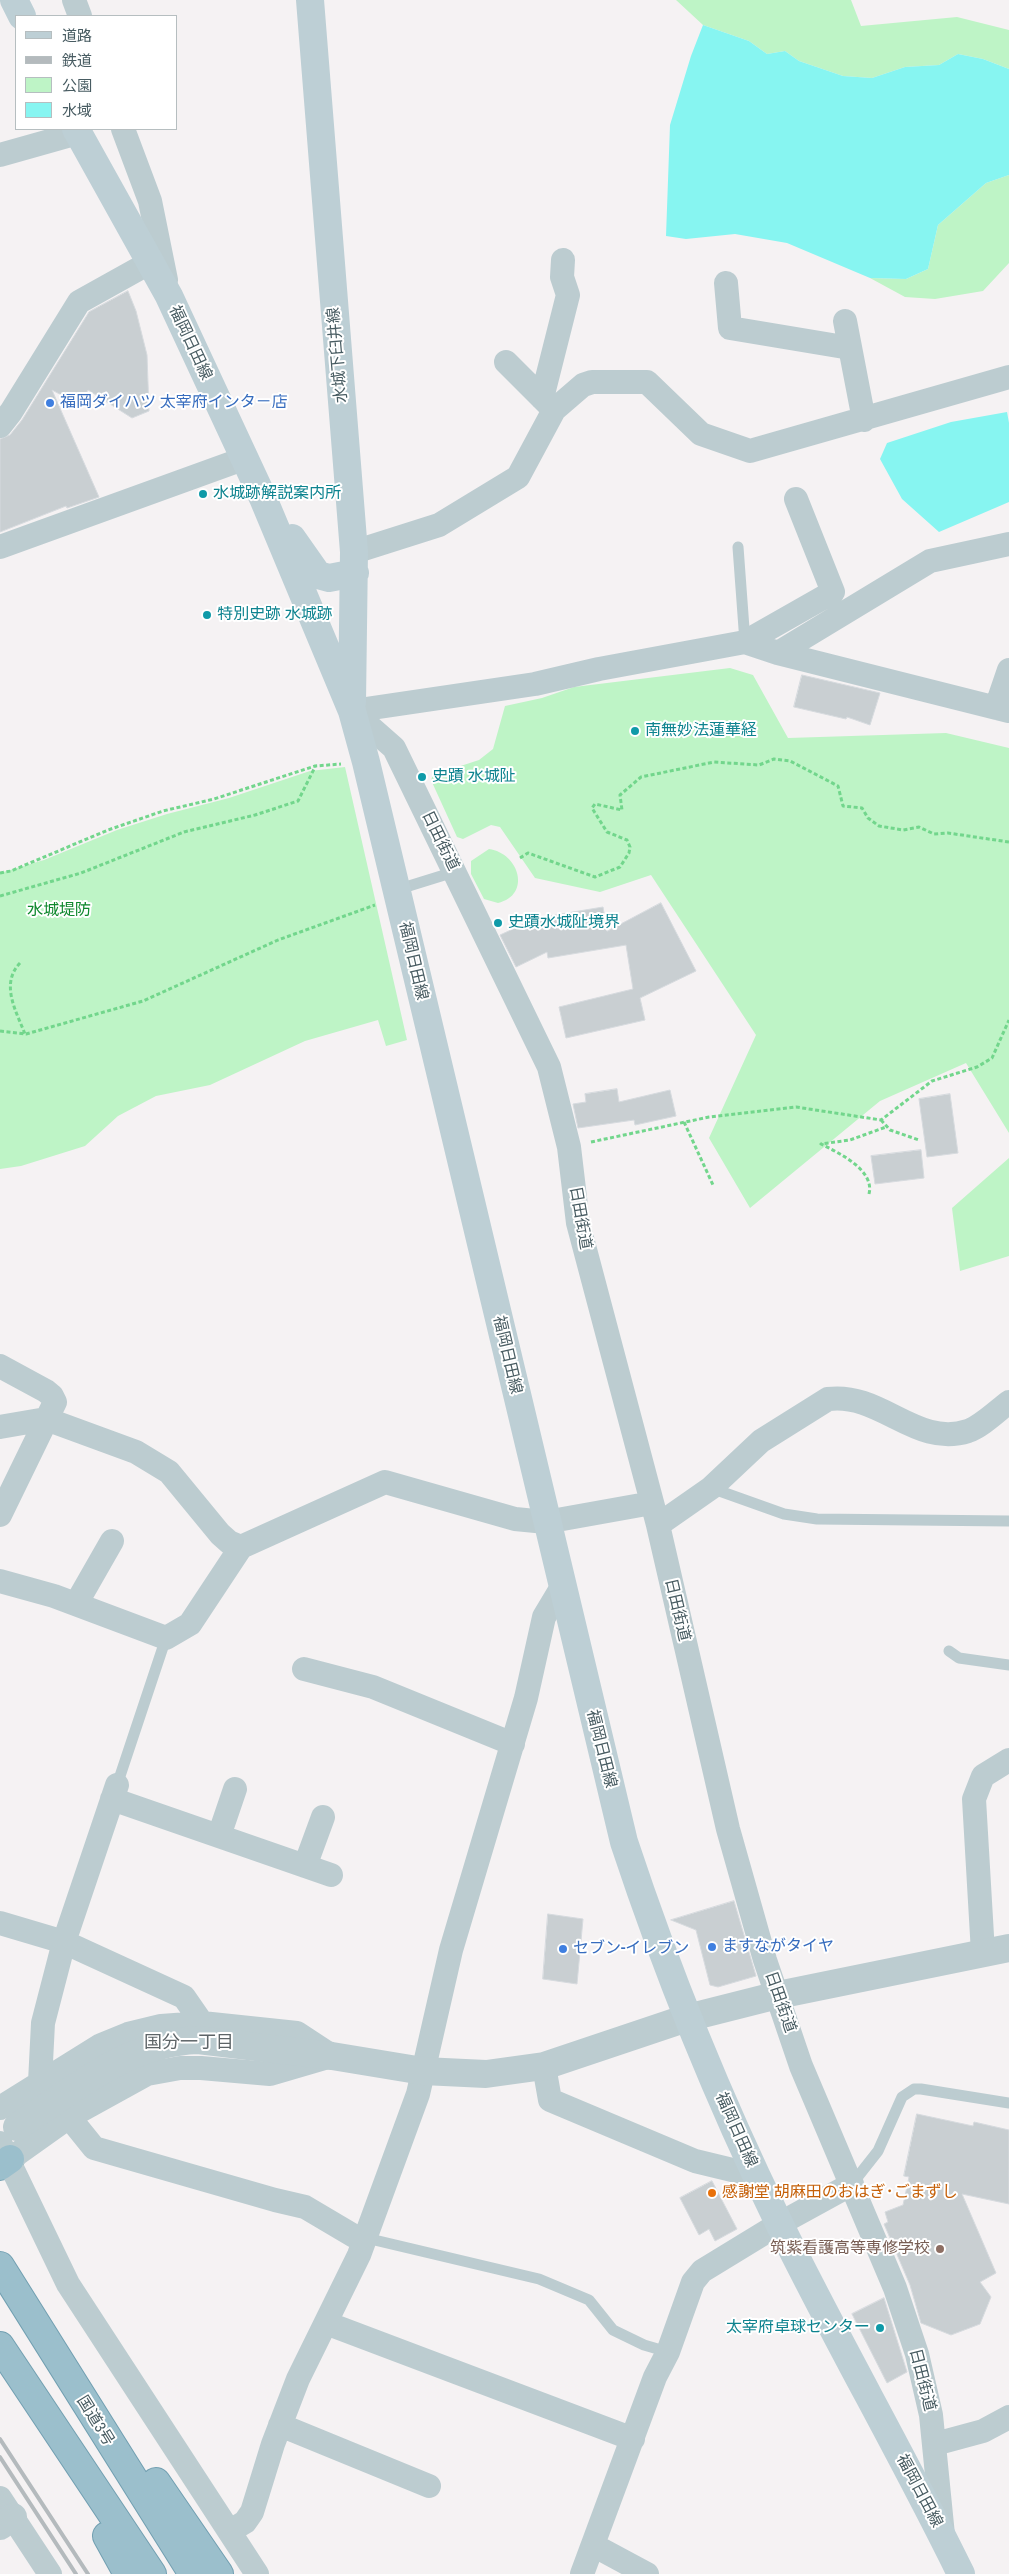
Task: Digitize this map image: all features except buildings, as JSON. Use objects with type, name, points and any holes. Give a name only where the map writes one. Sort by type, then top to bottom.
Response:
[{"type":"highway","name":"国道3号","points":[[0,2266],[52,2352],[193,2574]]},
{"type":"highway","points":[[0,2346],[152,2574]]},
{"type":"highway","points":[[52,2352],[135,2452],[219,2574]]},
{"type":"highway","points":[[21,2379],[128,2574]]},
{"type":"main road","points":[[14,0],[22,15]]},
{"type":"main road","name":"水城下臼井線","points":[[310,0],[355,562],[352,711]]},
{"type":"main road","name":"福岡日田線","points":[[77,131],[169,296],[263,498],[352,711],[366,762],[546,1522],[624,1842],[654,1934],[687,2018],[779,2224],[944,2538],[961,2574]]},
{"type":"main road","points":[[263,498],[318,575],[329,578],[355,562]]},
{"type":"street","points":[[74,0],[80,15]]},
{"type":"street","points":[[123,130],[150,201],[169,296]]},
{"type":"street","points":[[0,155],[77,131]]},
{"type":"street","points":[[355,562],[439,525],[518,477],[548,404],[568,295],[562,277],[563,260]]},
{"type":"street","points":[[0,426],[11,412],[79,302],[149,263]]},
{"type":"street","points":[[726,282],[730,328],[850,348]]},
{"type":"street","points":[[845,321],[864,420]]},
{"type":"street","points":[[506,362],[548,404]]},
{"type":"street","points":[[548,404],[592,382],[647,382],[701,434],[750,451],[1009,378]]},
{"type":"street","points":[[0,547],[243,458]]},
{"type":"street","points":[[352,711],[536,684],[745,642],[833,592],[796,499]]},
{"type":"street","points":[[778,654],[930,561],[1009,544]]},
{"type":"street","points":[[745,642],[778,654],[1002,709],[1009,670]]},
{"type":"street","name":"日田街道","points":[[352,711],[394,748],[549,1067],[569,1147],[578,1223],[658,1525],[728,1829],[765,1960],[801,2066],[895,2288],[917,2354],[931,2415],[944,2538]]},
{"type":"street","points":[[0,1366],[52,1396],[55,1402],[0,1515]]},
{"type":"street","points":[[658,1525],[711,1488],[761,1442],[828,1400],[841,1398],[866,1402],[933,1434],[948,1435],[969,1431],[1009,1402]]},
{"type":"street","points":[[0,1427],[46,1418],[136,1452],[169,1472],[220,1534],[229,1542],[241,1547]]},
{"type":"street","points":[[0,1581],[76,1604],[166,1638],[190,1624],[241,1547],[385,1482],[516,1519],[546,1522],[652,1503]]},
{"type":"street","points":[[76,1604],[112,1541]]},
{"type":"street","points":[[230,2531],[245,2522],[252,2512],[280,2425],[298,2379],[366,2238],[418,2094],[451,1950],[513,1744],[544,1617],[562,1587]]},
{"type":"street","points":[[304,1669],[373,1687],[513,1744]]},
{"type":"street","points":[[983,1953],[974,1799],[983,1776],[1009,1760]]},
{"type":"street","points":[[219,1836],[235,1789]]},
{"type":"street","points":[[5,2141],[40,2082],[43,2023],[64,1942],[114,1792],[219,1836],[331,1875]]},
{"type":"street","points":[[305,1866],[323,1817]]},
{"type":"street","points":[[0,1923],[64,1942],[184,1997],[202,2023]]},
{"type":"street","points":[[5,2141],[108,2067],[130,2055],[162,2044],[198,2040],[332,2056],[424,2071],[486,2074],[544,2066],[687,2018],[778,1995],[1009,1948]]},
{"type":"street","points":[[40,2082],[101,2045],[128,2034],[161,2026],[202,2023],[297,2033],[332,2056]]},
{"type":"street","points":[[5,2141],[70,2117],[133,2080],[159,2071],[201,2068],[270,2074],[332,2056]]},
{"type":"street","points":[[544,2066],[550,2100],[696,2161],[757,2176]]},
{"type":"street","points":[[70,2117],[94,2148],[275,2200],[305,2206],[354,2236],[366,2238]]},
{"type":"street","points":[[5,2141],[68,2284],[257,2574]]},
{"type":"street","points":[[582,2574],[655,2377],[668,2352],[693,2282],[702,2271],[779,2224],[852,2184]]},
{"type":"street","points":[[326,2323],[633,2439]]},
{"type":"street","points":[[935,2444],[982,2431],[1009,2417]]},
{"type":"street","points":[[280,2425],[429,2486]]},
{"type":"street","points":[[4,2514],[50,2574]]},
{"type":"street","points":[[593,2545],[647,2574]]},
{"type":"lane","points":[[738,547],[745,642]]},
{"type":"lane","points":[[397,894],[454,872]]},
{"type":"lane","points":[[711,1488],[784,1514],[817,1519],[1009,1521]]},
{"type":"lane","points":[[114,1792],[166,1638]]},
{"type":"lane","points":[[949,1651],[960,1658],[1009,1665]]},
{"type":"lane","points":[[852,2184],[878,2151],[902,2097],[908,2092],[921,2089],[1009,2103]]},
{"type":"lane","points":[[366,2238],[538,2279],[589,2300],[613,2330],[644,2345],[668,2352]]},
{"type":"path","points":[[520,858],[528,853],[595,877],[607,874],[620,867],[629,853],[630,847],[627,840],[607,832],[594,814],[592,808],[595,804],[622,810],[620,795],[640,777],[714,762],[759,764],[774,759],[790,761],[838,786],[843,806],[862,808],[868,818],[879,826],[903,830],[919,827],[934,834],[948,833],[1009,842]]},
{"type":"path","points":[[0,873],[11,871],[117,827],[315,766],[366,762]]},
{"type":"path","points":[[0,896],[81,873],[184,832],[255,815],[298,801],[315,766]]},
{"type":"path","points":[[0,1031],[26,1034],[143,1001],[278,940],[397,894]]},
{"type":"path","points":[[20,963],[14,969],[10,981],[10,996],[26,1034]]},
{"type":"path","points":[[881,1120],[932,1081],[977,1067],[992,1058],[1009,1020]]},
{"type":"path","points":[[569,1147],[684,1122],[796,1107],[881,1120],[886,1127],[919,1140]]},
{"type":"path","points":[[684,1122],[713,1185]]},
{"type":"path","points":[[869,1194],[871,1186],[869,1179],[860,1169],[840,1153],[821,1144],[850,1140],[886,1127]]},
{"type":"green space","points":[[676,0],[851,0],[861,26],[957,17],[1009,30],[1009,69],[983,59],[958,54],[939,65],[905,67],[872,78],[843,76],[799,61],[785,51],[767,54],[749,41],[703,25]]},
{"type":"green space","points":[[1009,175],[1009,263],[983,291],[935,299],[905,297],[870,278],[906,279],[928,269],[938,225],[986,183]]},
{"type":"green space","points":[[730,668],[753,675],[788,738],[946,733],[1009,748],[1009,1133],[966,1063],[880,1101],[750,1208],[709,1138],[756,1035],[651,875],[600,892],[535,878],[500,827],[491,825],[463,839],[457,837],[431,780],[433,775],[479,760],[493,749],[505,706],[542,698],[574,687]]},
{"type":"green space","name":"水城堤防","points":[[345,767],[407,1040],[386,1046],[378,1020],[305,1041],[210,1085],[156,1096],[118,1116],[85,1146],[21,1166],[0,1169],[0,873],[44,860],[117,830],[167,814],[229,798],[310,771]]},
{"type":"green space","points":[[489,849],[499,852],[508,858],[518,874],[515,892],[509,899],[498,903],[484,899],[471,874],[471,861]]},
{"type":"green space","points":[[1009,1158],[1009,1256],[960,1271],[952,1208]]},
{"type":"water","points":[[703,25],[749,41],[767,54],[785,51],[799,61],[843,76],[872,78],[905,67],[939,65],[958,54],[983,59],[1009,69],[1009,175],[986,183],[938,225],[928,269],[906,279],[870,278],[787,243],[735,234],[686,239],[666,236],[670,125],[691,56]]},
{"type":"water","points":[[1007,412],[1009,423],[1009,502],[939,532],[902,499],[880,459],[887,443],[951,422]]},
{"type":"railway","points":[[0,2439],[88,2574]]},
{"type":"railway","points":[[0,2457],[76,2574]]},
{"type":"place","name":"福岡ダイハツ 太宰府インタ－店","points":[[50,403]]},
{"type":"place","name":"水城跡解説案内所","points":[[203,494]]},
{"type":"place","name":"特別史跡 水城跡","points":[[207,615]]},
{"type":"place","name":"南無妙法蓮華経","points":[[635,731]]},
{"type":"place","name":"史蹟 水城阯","points":[[422,777]]},
{"type":"place","name":"史蹟水城阯境界","points":[[498,923]]},
{"type":"place","name":"ますながタイヤ","points":[[712,1947]]},
{"type":"place","name":"セブン-イレブン","points":[[563,1949]]},
{"type":"place","name":"感謝堂 胡麻田のおはぎ･ごまずし","points":[[712,2193]]},
{"type":"place","name":"筑紫看護高等専修学校","points":[[940,2249]]},
{"type":"place","name":"太宰府卓球センター","points":[[880,2328]]},
{"type":"district","name":"国分一丁目","points":[[189,2043]]}]
